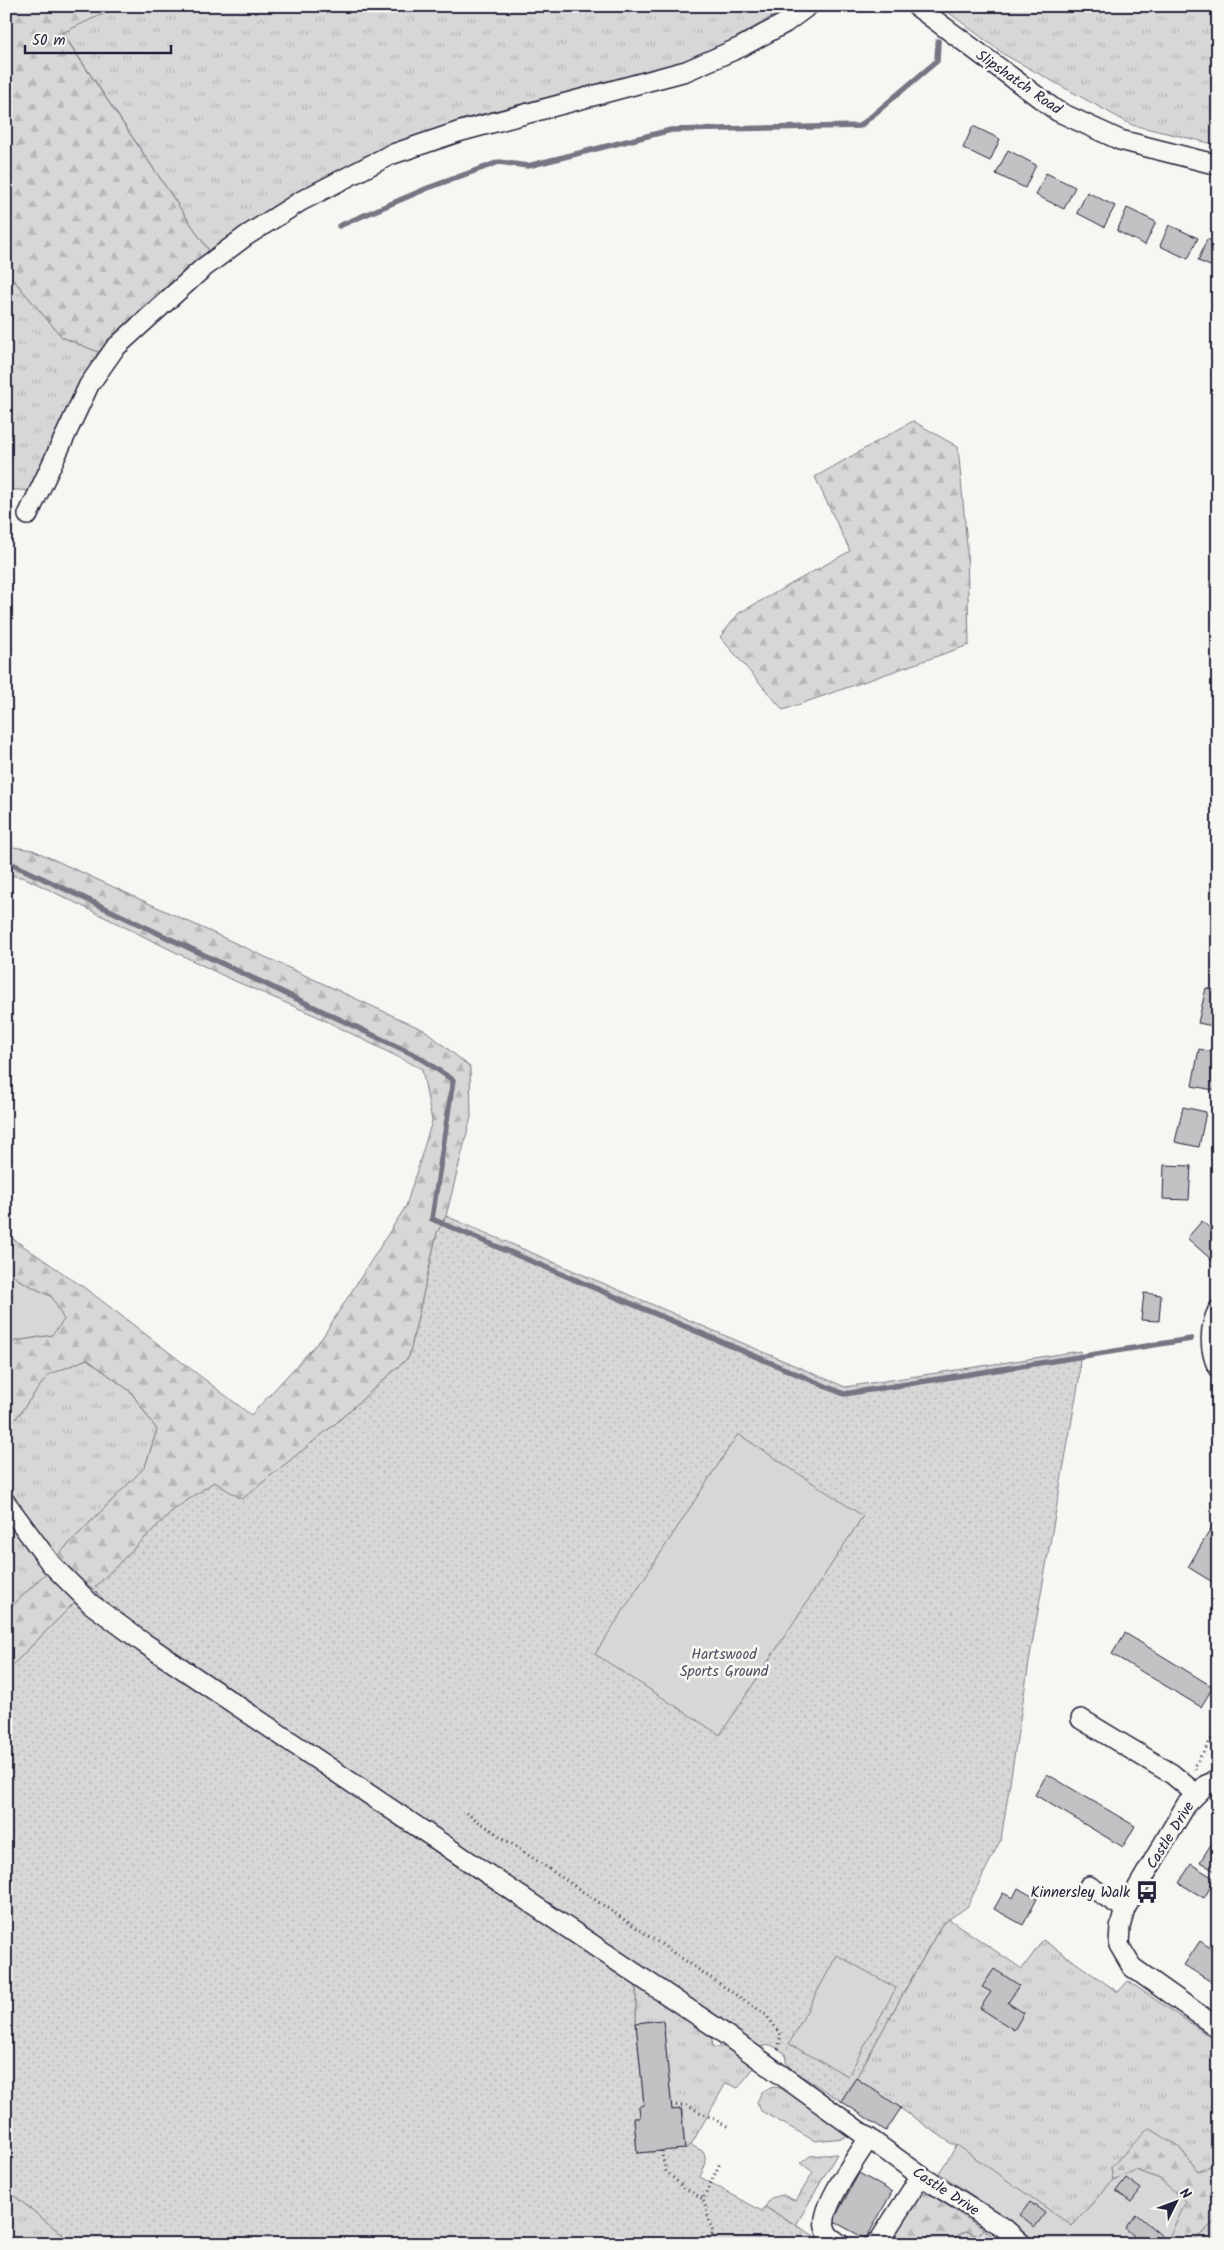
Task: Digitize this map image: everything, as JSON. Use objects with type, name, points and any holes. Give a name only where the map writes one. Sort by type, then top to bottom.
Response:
[{"type":"street","points":[[28,515],[89,385],[115,348],[202,269],[246,236],[301,201],[390,155],[458,132],[686,70],[742,47],[785,23],[808,6]]},
{"type":"street","name":"Slipshatch Road","points":[[916,6],[1057,111],[1120,140],[1218,165]]},
{"type":"street","points":[[1218,1310],[1212,1330],[1211,1347],[1218,1368]]},
{"type":"street","name":"Castle Drive","points":[[6,1504],[50,1564],[91,1604],[144,1644],[458,1857],[715,2027],[921,2176],[1004,2228],[1022,2244]]},
{"type":"street","points":[[1081,1719],[1172,1774],[1196,1794]]},
{"type":"street","name":"Castle Drive","points":[[1218,1780],[1196,1794],[1186,1805],[1125,1909],[1120,1927],[1119,1945],[1132,1967],[1218,2028]]},
{"type":"street","points":[[1089,1886],[1125,1909]]},
{"type":"street","points":[[840,2244],[830,2237],[824,2226],[828,2207],[869,2138]]},
{"type":"street","points":[[874,2244],[879,2241],[921,2176]]},
{"type":"path","points":[[1196,1794],[1195,1765],[1218,1729]]},
{"type":"path","points":[[466,1813],[766,2015],[781,2034],[778,2051],[770,2066]]},
{"type":"path","points":[[671,2105],[688,2106],[729,2127]]},
{"type":"path","points":[[661,2151],[666,2171],[684,2188],[703,2199]]},
{"type":"path","points":[[707,2244],[713,2233],[703,2199],[720,2163]]},
{"type":"green space","points":[[6,6],[120,6],[62,33],[209,251],[146,304],[98,352],[62,337],[6,271]]},
{"type":"green space","points":[[120,6],[790,6],[724,45],[676,65],[463,119],[397,143],[308,187],[209,251],[62,32]]},
{"type":"green space","points":[[940,6],[1218,6],[1218,145],[1132,125],[1005,55]]},
{"type":"green space","points":[[6,271],[62,337],[98,352],[31,491],[6,489]]},
{"type":"green space","points":[[913,421],[958,447],[967,545],[969,645],[783,710],[720,637],[739,613],[850,551],[815,477]]},
{"type":"green space","points":[[6,846],[33,850],[426,1031],[470,1067],[471,1117],[446,1216],[437,1233],[409,1357],[335,1424],[242,1500],[214,1482],[172,1511],[93,1589],[72,1575],[55,1558],[145,1467],[157,1430],[131,1392],[87,1359],[48,1375],[6,1432],[6,1347],[15,1341],[52,1335],[52,1297],[17,1279],[6,1267],[6,1234],[89,1291],[251,1415],[322,1338],[406,1206],[432,1121],[422,1069],[314,1015],[228,978],[25,878],[6,874]]},
{"type":"green space","name":"Hartswood Sports Ground","points":[[446,1216],[845,1387],[1080,1351],[1079,1380],[1031,1650],[1001,1839],[967,1907],[942,1924],[856,2078],[841,2101],[792,2070],[786,2062],[785,2053],[771,2045],[758,2047],[105,1608],[103,1599],[93,1589],[172,1511],[214,1482],[242,1499],[335,1424],[409,1357],[437,1233]]},
{"type":"green space","points":[[6,1267],[17,1279],[52,1297],[64,1320],[52,1335],[15,1341],[6,1347]]},
{"type":"green space","points":[[87,1359],[131,1392],[157,1430],[145,1467],[55,1558],[6,1488],[6,1432],[48,1375]]},
{"type":"green space","points":[[738,1434],[863,1516],[720,1735],[595,1654]]},
{"type":"green space","points":[[6,1517],[47,1572],[6,1612]]},
{"type":"green space","points":[[47,1572],[77,1600],[6,1672],[6,1612]]},
{"type":"green space","points":[[77,1600],[128,1645],[636,1984],[636,2023],[644,2105],[640,2118],[634,2118],[637,2153],[685,2149],[691,2145],[704,2152],[706,2163],[700,2177],[762,2211],[765,2207],[828,2244],[74,2244],[6,2189],[6,1672]]},
{"type":"green space","points":[[949,1919],[1022,1969],[1043,1940],[1118,1992],[1128,1981],[1218,2042],[1218,2163],[1198,2171],[1178,2146],[1111,2167],[1113,2180],[1072,2226],[856,2078],[942,1924]]},
{"type":"green space","points":[[837,1955],[896,1988],[848,2076],[789,2044]]},
{"type":"green space","points":[[636,1984],[711,2034],[713,2047],[729,2047],[757,2064],[738,2088],[726,2083],[691,2145],[685,2149],[682,2109],[672,2110],[663,2020],[636,2023]]},
{"type":"green space","points":[[773,2087],[795,2090],[848,2134],[843,2138],[815,2141],[761,2111],[757,2102],[762,2092]]},
{"type":"green space","points":[[1149,2128],[1178,2146],[1198,2171],[1218,2163],[1218,2219],[1190,2244],[1163,2244],[1169,2237],[1160,2179],[1136,2170],[1113,2180],[1111,2167]]},
{"type":"green space","points":[[957,2145],[1072,2226],[1113,2180],[1136,2170],[1160,2179],[1186,2202],[1169,2237],[1163,2244],[1038,2244],[1012,2222],[939,2173]]},
{"type":"green space","points":[[837,2154],[796,2225],[765,2207],[771,2198],[783,2195],[796,2201],[813,2172],[801,2163],[810,2156]]},
{"type":"green space","points":[[6,2189],[74,2244],[6,2244]]},
{"type":"green space","points":[[928,2193],[983,2229],[978,2236],[966,2231],[943,2244],[890,2244],[919,2195]]},
{"type":"green space","points":[[1218,2219],[1218,2244],[1190,2244]]},
{"type":"green space","points":[[983,2229],[1004,2244],[943,2244],[966,2231],[978,2236]]},
{"type":"building","points":[[973,126],[1000,139],[990,161],[963,148]]},
{"type":"building","points":[[1008,150],[1036,165],[1025,188],[996,174]]},
{"type":"building","points":[[1046,173],[1075,187],[1064,209],[1036,195]]},
{"type":"building","points":[[1087,192],[1115,206],[1104,227],[1077,213]]},
{"type":"building","points":[[1127,208],[1156,222],[1145,245],[1117,231]]},
{"type":"building","points":[[1169,225],[1198,238],[1188,259],[1160,246]]},
{"type":"building","points":[[1207,239],[1218,244],[1218,269],[1198,261]]},
{"type":"building","points":[[1206,988],[1218,991],[1218,1027],[1198,1023]]},
{"type":"building","points":[[1199,1049],[1218,1053],[1218,1072],[1214,1090],[1192,1086]]},
{"type":"building","points":[[1183,1107],[1206,1112],[1199,1147],[1175,1142]]},
{"type":"building","points":[[1164,1165],[1191,1166],[1189,1200],[1163,1199]]},
{"type":"building","points":[[1202,1221],[1218,1236],[1218,1257],[1214,1262],[1187,1238]]},
{"type":"building","points":[[1144,1293],[1161,1295],[1159,1321],[1141,1320]]},
{"type":"building","points":[[1218,1517],[1218,1577],[1214,1583],[1188,1567]]},
{"type":"building","points":[[1125,1633],[1213,1687],[1201,1707],[1112,1654]]},
{"type":"building","points":[[1047,1774],[1135,1826],[1123,1847],[1035,1795]]},
{"type":"building","points":[[1218,1833],[1218,1873],[1200,1862]]},
{"type":"building","points":[[1191,1864],[1215,1879],[1204,1898],[1179,1883]]},
{"type":"building","points":[[1018,1888],[1037,1899],[1023,1925],[994,1909],[1003,1893],[1013,1898]]},
{"type":"building","points":[[1200,1941],[1218,1953],[1218,1986],[1184,1965]]},
{"type":"building","points":[[994,1969],[1019,1985],[1008,2003],[1024,2013],[1014,2030],[980,2008],[991,1992],[982,1987]]},
{"type":"building","points":[[663,2020],[672,2110],[681,2109],[685,2149],[637,2153],[634,2118],[640,2118],[639,2106],[644,2105],[636,2023]]},
{"type":"building","points":[[856,2078],[901,2108],[886,2131],[841,2101]]},
{"type":"building","points":[[859,2173],[892,2192],[866,2239],[833,2221]]},
{"type":"building","points":[[1126,2178],[1141,2189],[1131,2202],[1116,2191]]},
{"type":"building","points":[[1030,2202],[1045,2213],[1035,2227],[1020,2215]]},
{"type":"building","points":[[1136,2214],[1162,2236],[1156,2244],[1128,2244],[1134,2236],[1125,2228]]},
{"type":"waterway","points":[[950,6],[954,9]]},
{"type":"waterway","points":[[339,226],[428,188],[499,162],[528,166],[671,130],[860,126],[937,61],[938,41]]},
{"type":"waterway","points":[[6,861],[417,1056],[453,1080],[432,1219],[844,1394],[1191,1339]]},
{"type":"place","name":"Kinnersley Walk","points":[[1147,1892]]}]
